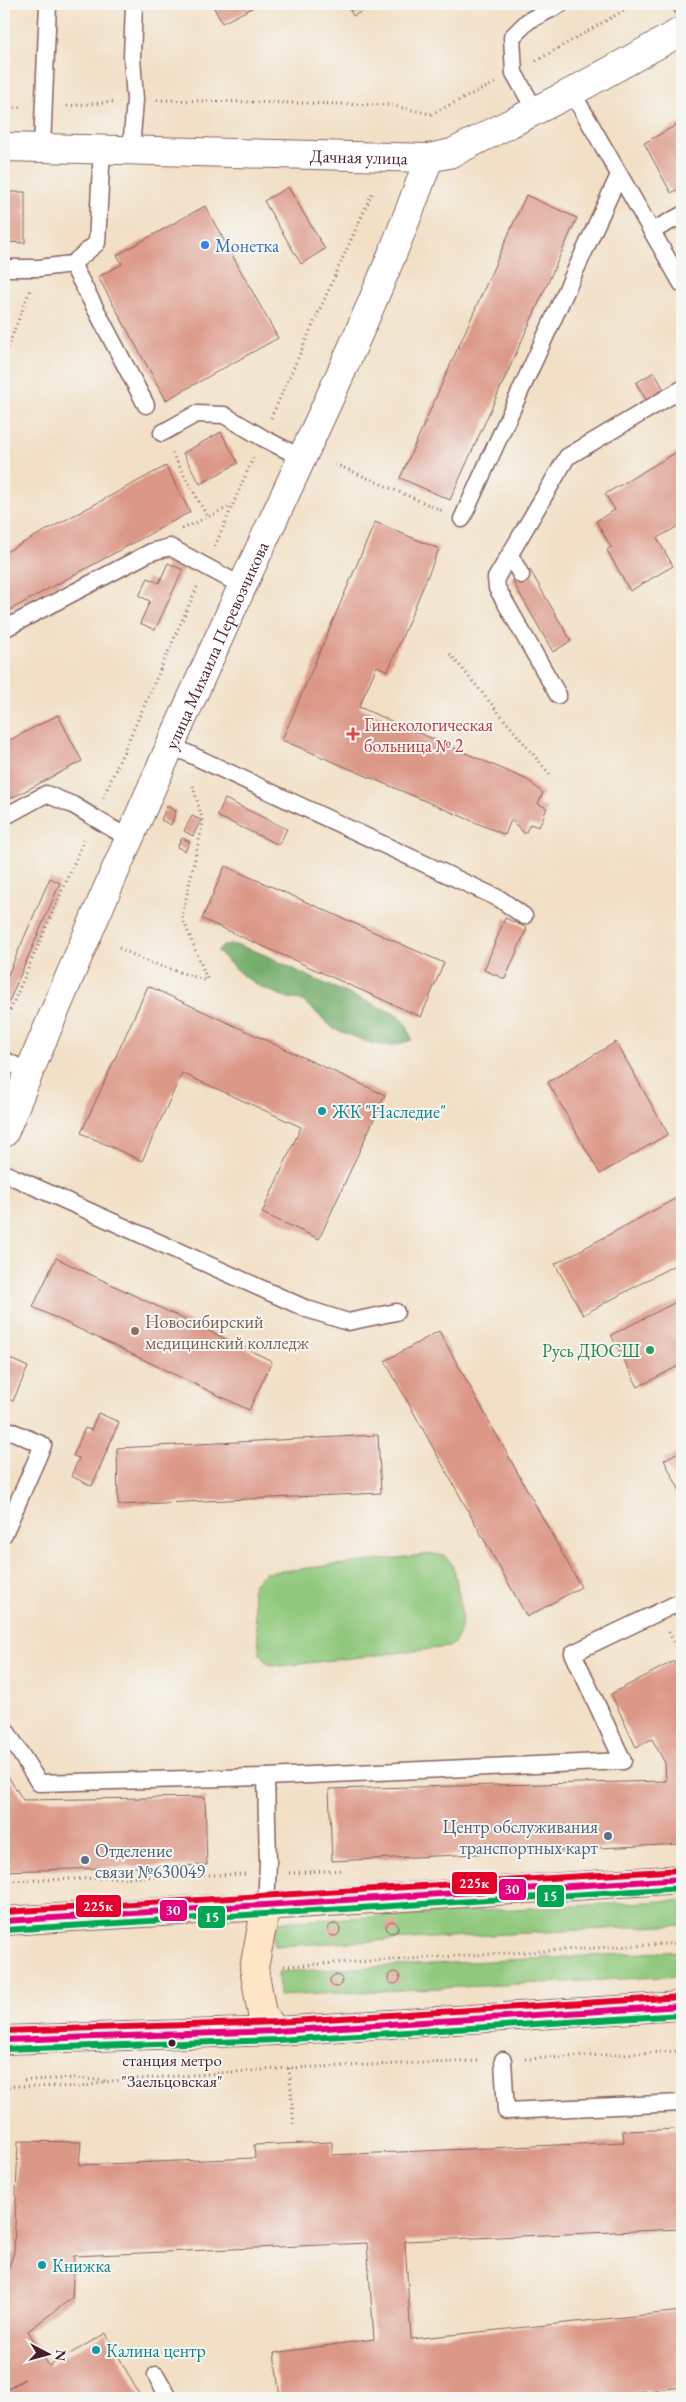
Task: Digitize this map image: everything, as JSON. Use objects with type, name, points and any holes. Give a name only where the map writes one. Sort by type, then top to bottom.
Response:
[{"type":"main road","points":[[4,1921],[682,1879]]},
{"type":"main road","points":[[266,1906],[254,1968],[262,2014],[276,2031]]},
{"type":"main road","points":[[4,2040],[276,2031],[682,2006]]},
{"type":"street","name":"Дачная улица","points":[[4,147],[102,148],[429,158],[452,153],[572,92],[682,31]]},
{"type":"street","name":"улица Михаила Перевозчикова","points":[[4,1133],[128,838],[302,458],[412,207],[429,158]]},
{"type":"lane","points":[[42,147],[48,4]]},
{"type":"lane","points":[[131,149],[135,100],[132,57],[134,4]]},
{"type":"lane","points":[[535,110],[514,73],[512,37],[528,21],[561,4]]},
{"type":"lane","points":[[572,92],[682,284]]},
{"type":"lane","points":[[4,268],[39,268],[72,264],[97,242],[102,148]]},
{"type":"lane","points":[[462,519],[619,174]]},
{"type":"lane","points":[[652,231],[682,215]]},
{"type":"lane","points":[[72,264],[146,405]]},
{"type":"lane","points":[[558,695],[497,588],[496,578],[568,457],[682,389]]},
{"type":"lane","points":[[162,433],[196,414],[224,415],[302,458]]},
{"type":"lane","points":[[4,629],[151,552],[170,547],[242,586]]},
{"type":"lane","points":[[510,555],[521,575]]},
{"type":"lane","points":[[170,745],[500,899],[524,916]]},
{"type":"lane","points":[[4,817],[46,794],[73,805],[128,838]]},
{"type":"lane","points":[[4,1060],[29,1072]]},
{"type":"lane","points":[[4,1173],[307,1309],[348,1322],[396,1312]]},
{"type":"lane","points":[[4,1428],[43,1446],[4,1534]]},
{"type":"lane","points":[[4,1728],[39,1783],[266,1777],[623,1761],[573,1653],[682,1601]]},
{"type":"lane","points":[[266,1777],[268,1874],[266,1906]]},
{"type":"lane","points":[[503,2060],[506,2111],[682,2103]]},
{"type":"lane","points":[[156,2375],[169,2398]]},
{"type":"path","points":[[4,107],[43,108],[135,100],[390,105],[431,114],[514,73],[635,4]]},
{"type":"path","points":[[4,1024],[206,566],[231,505],[263,438],[373,191]]},
{"type":"path","points":[[4,357],[39,268]]},
{"type":"path","points":[[162,433],[206,516]]},
{"type":"path","points":[[335,464],[462,519]]},
{"type":"path","points":[[170,547],[177,532],[231,505]]},
{"type":"path","points":[[450,654],[552,777]]},
{"type":"path","points":[[119,948],[146,961],[208,981],[182,916],[203,822],[193,786]]},
{"type":"path","points":[[660,1613],[682,1661]]},
{"type":"path","points":[[4,1881],[347,1870]]},
{"type":"path","points":[[254,1968],[682,1943]]},
{"type":"path","points":[[4,2090],[11,2086],[81,2087],[111,2081],[289,2068],[682,2051]]},
{"type":"path","points":[[289,2068],[294,2126]]},
{"type":"path","points":[[24,2080],[78,2078],[111,2081]]},
{"type":"green space","points":[[230,944],[261,953],[319,981],[400,1016],[407,1026],[412,1040],[391,1046],[373,1044],[334,1029],[303,1001],[285,997],[261,987],[243,976],[217,951],[223,946]]},
{"type":"green space","points":[[432,1554],[441,1555],[447,1559],[455,1573],[460,1602],[461,1623],[460,1633],[456,1641],[449,1647],[281,1666],[268,1664],[260,1654],[252,1588],[264,1573]]},
{"type":"green space","points":[[682,1900],[682,1925],[274,1946],[273,1922]]},
{"type":"green space","points":[[682,1951],[682,1976],[279,1996],[278,1972]]},
{"type":"building","points":[[212,4],[260,4],[222,23]]},
{"type":"building","points":[[347,4],[377,4],[353,16]]},
{"type":"building","points":[[682,122],[682,187],[671,193],[644,143]]},
{"type":"building","points":[[288,187],[325,249],[301,264],[264,201]]},
{"type":"building","points":[[4,192],[25,192],[25,243],[4,242]]},
{"type":"building","points":[[526,195],[577,218],[450,500],[400,478]]},
{"type":"building","points":[[205,206],[278,338],[166,400],[98,277],[122,264],[117,255]]},
{"type":"building","points":[[654,372],[666,393],[648,403],[636,383]]},
{"type":"building","points":[[221,432],[238,463],[200,484],[183,453]]},
{"type":"building","points":[[682,449],[682,524],[657,538],[673,566],[630,591],[607,550],[611,547],[596,521],[615,510],[605,494]]},
{"type":"building","points":[[166,466],[190,512],[4,613],[4,553]]},
{"type":"building","name":"Гинекологическая больница № 2","points":[[375,522],[439,549],[388,671],[377,666],[359,707],[528,780],[543,793],[538,804],[547,808],[539,827],[530,824],[525,834],[511,820],[505,835],[282,740]]},
{"type":"building","points":[[168,563],[183,570],[155,630],[140,623],[150,601],[139,596],[148,578],[159,583]]},
{"type":"building","points":[[530,570],[571,641],[553,652],[512,580]]},
{"type":"building","points":[[58,715],[82,761],[4,802],[4,743]]},
{"type":"building","points":[[225,799],[287,829],[279,845],[217,816]]},
{"type":"building","points":[[167,806],[176,811],[171,825],[161,820]]},
{"type":"building","points":[[192,816],[201,820],[193,836],[184,831]]},
{"type":"building","points":[[182,838],[190,842],[185,851],[177,847]]},
{"type":"building","points":[[225,866],[444,963],[421,1017],[202,919]]},
{"type":"building","points":[[50,878],[60,883],[4,1013],[4,984]]},
{"type":"building","points":[[505,918],[527,928],[505,979],[484,970]]},
{"type":"building","name":"ЖК \"Наследие\"","points":[[148,986],[385,1095],[319,1239],[262,1213],[301,1127],[182,1073],[142,1161],[81,1133]]},
{"type":"building","points":[[616,1042],[668,1134],[600,1174],[548,1082]]},
{"type":"building","points":[[682,1195],[682,1261],[583,1315],[555,1264]]},
{"type":"building","points":[[56,1258],[272,1361],[249,1410],[33,1307]]},
{"type":"building","name":"Русь ДЮСШ","points":[[682,1299],[682,1364],[638,1387],[611,1335]]},
{"type":"building","points":[[439,1331],[581,1587],[527,1617],[385,1361]]},
{"type":"building","points":[[4,1356],[28,1367],[13,1401],[4,1397]]},
{"type":"building","points":[[98,1413],[119,1422],[92,1486],[71,1476],[79,1458],[73,1456],[85,1428],[91,1430]]},
{"type":"building","points":[[378,1435],[381,1493],[118,1505],[117,1448]]},
{"type":"building","points":[[682,1450],[682,1495],[664,1460]]},
{"type":"building","points":[[674,1661],[682,1677],[682,1844],[332,1861],[329,1789],[666,1781],[665,1763],[652,1739],[636,1747],[611,1694]]},
{"type":"building","points":[[4,1770],[23,1800],[205,1797],[207,1865],[4,1871]]},
{"type":"building","points":[[394,1921],[397,1922],[397,1932],[390,1933],[387,1932],[386,1925],[387,1922]]},
{"type":"building","points":[[336,1924],[339,1925],[339,1935],[332,1936],[329,1935],[328,1928],[329,1925]]},
{"type":"building","points":[[396,1972],[399,1973],[399,1983],[392,1984],[389,1983],[388,1976],[389,1973]]},
{"type":"building","points":[[338,1975],[341,1976],[341,1986],[334,1987],[331,1986],[330,1979],[331,1976]]},
{"type":"building","points":[[682,2129],[682,2229],[405,2241],[411,2339],[682,2311],[682,2387],[579,2398],[280,2398],[274,2353],[374,2339],[367,2243],[74,2256],[72,2298],[28,2331],[49,2366],[106,2333],[141,2398],[4,2398],[4,2391],[25,2379],[4,2390],[4,2275],[7,2273],[14,2252],[18,2141],[81,2142],[79,2165],[255,2158],[254,2145],[332,2142],[332,2155],[624,2142],[623,2131]]},
{"type":"transit line","name":"225к","points":[[4,1912],[681,1870]]},
{"type":"transit line","name":"30","points":[[4,1921],[682,1879]]},
{"type":"transit line","name":"15","points":[[5,1930],[682,1888]]},
{"type":"transit line","name":"225к","points":[[4,2031],[276,2022],[681,1997]]},
{"type":"transit line","name":"30","points":[[4,2040],[276,2031],[682,2006]]},
{"type":"transit line","name":"15","points":[[4,2049],[277,2040],[682,2015]]},
{"type":"place","name":"Монетка","points":[[205,245]]},
{"type":"place","name":"Гинекологическая больница № 2","points":[[353,734]]},
{"type":"place","name":"ЖК \"Наследие\"","points":[[322,1111]]},
{"type":"place","name":"Новосибирский медицинский колледж","points":[[135,1331]]},
{"type":"place","name":"Русь ДЮСШ","points":[[650,1350]]},
{"type":"place","name":"Центр обслуживания транспортных карт","points":[[608,1836]]},
{"type":"place","name":"Отделение связи №630049","points":[[85,1860]]},
{"type":"place","name":"станция метро \"Заельцовская\"","points":[[172,2043]]},
{"type":"place","name":"Книжка","points":[[42,2265]]},
{"type":"place","name":"Калина центр","points":[[96,2350]]}]
